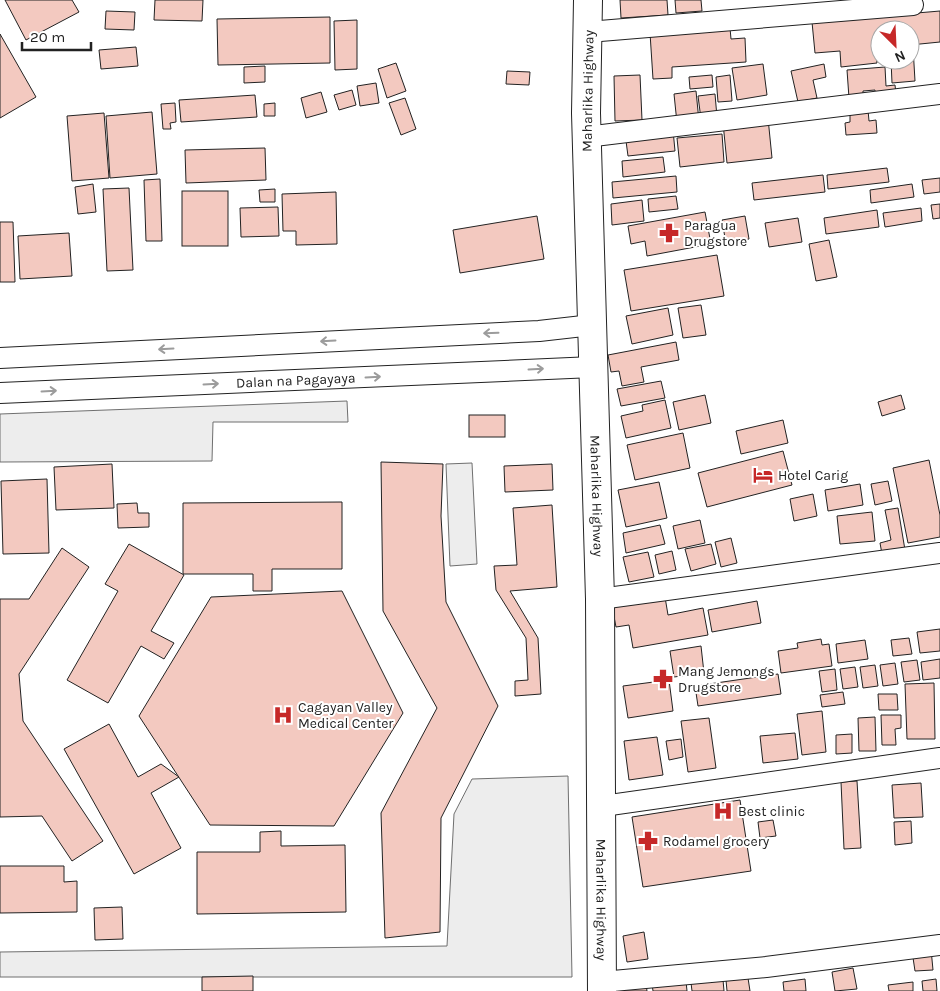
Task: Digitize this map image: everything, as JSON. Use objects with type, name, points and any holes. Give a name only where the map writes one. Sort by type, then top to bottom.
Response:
[{"type":"highway","name":"Maharlika Highway","points":[[588,0],[586,137],[600,599],[603,806],[600,930],[602,987]]},
{"type":"street","points":[[588,32],[912,5]]},
{"type":"street","points":[[586,137],[940,94]]},
{"type":"street","points":[[0,358],[539,331],[592,326]]},
{"type":"street","name":"Dalan na Pagayaya","points":[[0,393],[593,367]]},
{"type":"street","points":[[600,599],[940,553]]},
{"type":"street","points":[[603,806],[940,758]]},
{"type":"street","points":[[602,987],[940,945]]},
{"type":"shaded area","points":[[347,401],[348,422],[213,422],[212,461],[0,462],[0,414]]},
{"type":"shaded area","points":[[472,463],[477,564],[450,566],[446,464]]},
{"type":"shaded area","points":[[568,776],[572,977],[0,977],[0,952],[447,946],[454,814],[472,779]]},
{"type":"building","points":[[5,0],[72,0],[79,12],[26,40]]},
{"type":"building","points":[[155,0],[203,0],[202,21],[154,20]]},
{"type":"building","points":[[620,0],[667,0],[668,15],[621,18]]},
{"type":"building","points":[[675,0],[701,0],[702,11],[676,13]]},
{"type":"building","points":[[106,11],[135,12],[134,30],[105,29]]},
{"type":"building","points":[[940,11],[940,42],[920,44],[920,20],[870,20],[870,64],[841,67],[840,51],[815,53],[812,22]]},
{"type":"building","points":[[330,17],[330,63],[218,65],[217,19]]},
{"type":"building","points":[[357,20],[357,69],[335,70],[334,21]]},
{"type":"building","points":[[730,28],[731,39],[745,38],[746,62],[672,67],[672,78],[653,79],[650,33]]},
{"type":"building","points":[[0,34],[36,97],[0,118]]},
{"type":"building","points":[[136,47],[138,66],[101,69],[99,50]]},
{"type":"building","points":[[396,63],[406,91],[387,98],[378,69]]},
{"type":"building","points":[[763,64],[767,95],[737,100],[732,68]]},
{"type":"building","points":[[824,64],[826,77],[813,80],[817,98],[798,102],[791,71]]},
{"type":"building","points":[[265,66],[265,82],[244,83],[244,67]]},
{"type":"building","points":[[870,68],[870,70],[885,70],[886,86],[895,85],[896,94],[875,96],[875,90],[863,91],[863,97],[849,98],[847,70]]},
{"type":"building","points":[[891,70],[914,70],[915,81],[892,83]]},
{"type":"building","points":[[507,71],[530,72],[529,85],[506,84]]},
{"type":"building","points":[[640,75],[642,120],[615,121],[614,76]]},
{"type":"building","points":[[712,75],[713,87],[690,89],[689,77]]},
{"type":"building","points":[[730,75],[732,101],[718,102],[716,77]]},
{"type":"building","points":[[376,83],[379,103],[360,106],[357,86]]},
{"type":"building","points":[[352,90],[356,105],[339,110],[334,95]]},
{"type":"building","points":[[696,91],[699,121],[677,123],[674,94]]},
{"type":"building","points":[[321,92],[327,112],[306,118],[301,98]]},
{"type":"building","points":[[715,94],[717,117],[701,119],[698,96]]},
{"type":"building","points":[[255,95],[257,117],[181,122],[179,100]]},
{"type":"building","points":[[405,98],[416,129],[401,135],[389,103]]},
{"type":"building","points":[[175,103],[176,122],[170,123],[171,129],[163,129],[161,104]]},
{"type":"building","points":[[275,103],[275,116],[264,116],[264,104]]},
{"type":"building","points":[[868,110],[869,121],[876,120],[877,133],[846,135],[845,123],[850,122],[850,111]]},
{"type":"building","points":[[152,112],[157,174],[110,178],[106,116]]},
{"type":"building","points":[[104,113],[109,178],[72,181],[67,116]]},
{"type":"building","points":[[768,118],[772,158],[727,163],[723,123]]},
{"type":"building","points":[[673,130],[675,151],[628,156],[626,141]]},
{"type":"building","points":[[722,134],[724,162],[680,167],[677,138]]},
{"type":"building","points":[[265,148],[266,180],[186,183],[185,150]]},
{"type":"building","points":[[663,157],[665,172],[623,177],[622,161]]},
{"type":"building","points":[[887,168],[889,182],[828,189],[827,175]]},
{"type":"building","points":[[823,175],[825,192],[754,200],[752,183]]},
{"type":"building","points":[[676,176],[677,192],[613,198],[612,182]]},
{"type":"building","points":[[940,178],[940,192],[924,194],[922,180]]},
{"type":"building","points":[[160,179],[162,241],[146,241],[144,180]]},
{"type":"building","points":[[93,184],[96,212],[78,214],[75,187]]},
{"type":"building","points":[[912,184],[914,197],[871,203],[870,190]]},
{"type":"building","points":[[129,188],[133,270],[107,271],[103,189]]},
{"type":"building","points":[[275,189],[275,202],[260,202],[259,190]]},
{"type":"building","points":[[182,191],[228,191],[228,246],[182,246]]},
{"type":"building","points":[[336,192],[337,244],[296,245],[296,231],[283,231],[282,194]]},
{"type":"building","points":[[676,196],[678,209],[649,212],[648,199]]},
{"type":"building","points":[[642,200],[644,221],[612,225],[611,204]]},
{"type":"building","points":[[940,204],[940,218],[933,219],[931,205]]},
{"type":"building","points":[[278,207],[279,236],[241,237],[240,208]]},
{"type":"building","points":[[921,208],[922,221],[885,227],[883,213]]},
{"type":"building","points":[[877,210],[879,227],[826,234],[824,218]]},
{"type":"building","name":"Paragua Drugstore","points":[[705,212],[711,244],[647,256],[645,241],[631,244],[628,226]]},
{"type":"building","points":[[537,216],[544,259],[460,273],[453,230]]},
{"type":"building","points":[[745,216],[749,239],[726,244],[722,220]]},
{"type":"building","points":[[798,218],[802,242],[769,247],[765,223]]},
{"type":"building","points":[[0,222],[13,222],[15,282],[0,282]]},
{"type":"building","points":[[69,233],[72,276],[20,279],[18,236]]},
{"type":"building","points":[[829,240],[837,277],[816,281],[809,244]]},
{"type":"building","points":[[717,255],[724,296],[631,311],[624,270]]},
{"type":"building","points":[[701,305],[706,335],[683,338],[678,308]]},
{"type":"building","points":[[668,308],[673,335],[632,344],[626,316]]},
{"type":"building","points":[[676,342],[679,360],[641,367],[644,382],[622,386],[619,371],[611,372],[608,355]]},
{"type":"building","points":[[661,381],[665,398],[621,406],[617,389]]},
{"type":"building","points":[[705,395],[711,423],[679,430],[673,402]]},
{"type":"building","points":[[901,395],[905,409],[882,416],[878,402]]},
{"type":"building","points":[[665,400],[671,428],[626,438],[621,416],[643,411],[642,405]]},
{"type":"building","points":[[469,415],[505,415],[505,437],[469,437]]},
{"type":"building","points":[[783,420],[788,443],[741,454],[736,431]]},
{"type":"building","points":[[683,433],[690,468],[635,480],[627,445]]},
{"type":"building","points":[[783,451],[792,485],[707,507],[698,473]]},
{"type":"building","points":[[929,460],[940,515],[940,537],[908,543],[893,468]]},
{"type":"building","points":[[381,462],[443,464],[441,516],[446,602],[498,706],[441,818],[440,932],[385,938],[381,813],[437,708],[383,611]]},
{"type":"building","points":[[112,464],[114,508],[56,510],[54,467]]},
{"type":"building","points":[[552,464],[553,490],[505,492],[504,466]]},
{"type":"building","points":[[47,479],[49,553],[3,554],[1,481]]},
{"type":"building","points":[[888,481],[892,501],[875,505],[871,484]]},
{"type":"building","points":[[659,482],[667,518],[626,527],[618,490]]},
{"type":"building","points":[[860,484],[863,505],[828,511],[825,490]]},
{"type":"building","points":[[813,494],[817,516],[794,521],[790,499]]},
{"type":"building","points":[[342,502],[342,569],[272,569],[272,591],[253,591],[253,574],[183,574],[183,503]]},
{"type":"building","points":[[137,503],[138,513],[149,513],[149,527],[118,528],[117,504]]},
{"type":"building","points":[[552,505],[557,587],[510,591],[538,638],[541,694],[515,696],[515,681],[528,680],[526,638],[496,590],[494,566],[517,565],[513,508]]},
{"type":"building","points":[[898,508],[905,550],[882,554],[880,543],[891,540],[885,510]]},
{"type":"building","points":[[872,512],[875,541],[840,544],[837,516]]},
{"type":"building","points":[[700,520],[705,543],[678,549],[673,526]]},
{"type":"building","points":[[660,525],[665,544],[626,553],[623,533]]},
{"type":"building","points":[[731,538],[737,563],[721,567],[715,542]]},
{"type":"building","points":[[129,544],[184,575],[151,631],[174,643],[164,659],[141,646],[108,703],[67,680],[118,591],[105,584]]},
{"type":"building","points":[[711,544],[716,564],[691,571],[685,549]]},
{"type":"building","points":[[62,548],[89,567],[19,674],[23,721],[103,841],[72,861],[42,816],[0,817],[0,599],[29,599]]},
{"type":"building","points":[[672,551],[676,570],[659,574],[655,555]]},
{"type":"building","points":[[648,552],[654,577],[629,582],[623,557]]},
{"type":"building","name":"Cagayan Valley Medical Center","points":[[342,591],[403,713],[334,826],[210,825],[139,716],[211,597]]},
{"type":"building","points":[[664,591],[668,615],[703,608],[708,635],[633,648],[629,625],[616,627],[611,601]]},
{"type":"building","points":[[757,601],[761,623],[712,632],[708,610]]},
{"type":"building","points":[[940,629],[940,651],[920,653],[917,632]]},
{"type":"building","points":[[909,638],[912,654],[893,656],[891,640]]},
{"type":"building","points":[[821,639],[822,645],[829,644],[832,666],[781,673],[778,651],[798,648],[797,643]]},
{"type":"building","points":[[865,640],[868,659],[838,663],[836,644]]},
{"type":"building","points":[[701,646],[704,673],[674,677],[670,651]]},
{"type":"building","points":[[940,659],[940,678],[923,680],[921,662]]},
{"type":"building","points":[[917,660],[920,680],[904,682],[901,662]]},
{"type":"building","points":[[895,663],[898,684],[883,686],[880,665]]},
{"type":"building","points":[[875,665],[878,686],[863,688],[860,667]]},
{"type":"building","points":[[855,667],[858,687],[843,689],[840,669]]},
{"type":"building","points":[[835,669],[837,690],[822,692],[819,671]]},
{"type":"building","points":[[778,674],[781,694],[698,706],[695,686]]},
{"type":"building","points":[[669,680],[673,711],[628,718],[623,686]]},
{"type":"building","points":[[934,683],[935,739],[907,739],[905,684]]},
{"type":"building","points":[[843,692],[845,704],[822,707],[820,695]]},
{"type":"building","points":[[878,694],[897,694],[898,710],[879,710]]},
{"type":"building","points":[[822,711],[826,752],[802,755],[797,714]]},
{"type":"building","points":[[881,715],[901,715],[901,728],[895,729],[896,745],[882,745]]},
{"type":"building","points":[[875,717],[876,751],[859,751],[858,718]]},
{"type":"building","points":[[709,718],[716,768],[688,772],[681,721]]},
{"type":"building","points":[[109,724],[138,777],[161,764],[179,777],[151,793],[181,848],[134,874],[64,749]]},
{"type":"building","points":[[795,733],[798,759],[763,763],[760,736]]},
{"type":"building","points":[[852,734],[852,753],[836,754],[836,735]]},
{"type":"building","points":[[657,737],[663,775],[629,780],[624,741]]},
{"type":"building","points":[[681,739],[683,757],[669,760],[666,741]]},
{"type":"building","points":[[857,781],[861,848],[844,849],[841,782]]},
{"type":"building","points":[[921,783],[923,817],[894,818],[892,785]]},
{"type":"building","points":[[740,800],[751,871],[643,887],[632,817]]},
{"type":"building","points":[[773,820],[776,836],[760,838],[758,822]]},
{"type":"building","points":[[911,821],[912,843],[895,845],[894,822]]},
{"type":"building","points":[[281,831],[281,846],[345,845],[346,912],[197,914],[197,852],[260,852],[260,832]]},
{"type":"building","points":[[0,866],[64,866],[64,882],[77,881],[77,912],[0,913]]},
{"type":"building","points":[[122,907],[123,939],[95,940],[94,908]]},
{"type":"building","points":[[644,932],[648,959],[627,962],[623,936]]},
{"type":"building","points":[[931,949],[933,970],[915,971],[912,951]]},
{"type":"building","points":[[853,968],[857,989],[835,991],[832,972]]},
{"type":"building","points":[[253,976],[253,991],[202,991],[202,977]]},
{"type":"building","points":[[748,978],[750,991],[727,991],[726,980]]},
{"type":"building","points":[[805,979],[806,991],[784,991],[783,982]]},
{"type":"building","points":[[936,979],[937,991],[923,991],[922,981]]},
{"type":"building","points":[[723,980],[724,991],[692,991],[691,983]]},
{"type":"building","points":[[686,981],[687,991],[653,991],[652,984]]},
{"type":"building","points":[[913,982],[913,991],[889,991],[888,985]]},
{"type":"building","points":[[646,984],[647,991],[624,991],[624,987]]},
{"type":"place","name":"Paragua Drugstore","points":[[669,233]]},
{"type":"place","name":"Hotel Carig","points":[[763,475]]},
{"type":"place","name":"Mang Jemongs Drugstore","points":[[663,679]]},
{"type":"place","name":"Cagayan Valley Medical Center","points":[[283,715]]},
{"type":"place","name":"Best clinic","points":[[723,811]]},
{"type":"place","name":"Rodamel grocery","points":[[648,841]]}]
